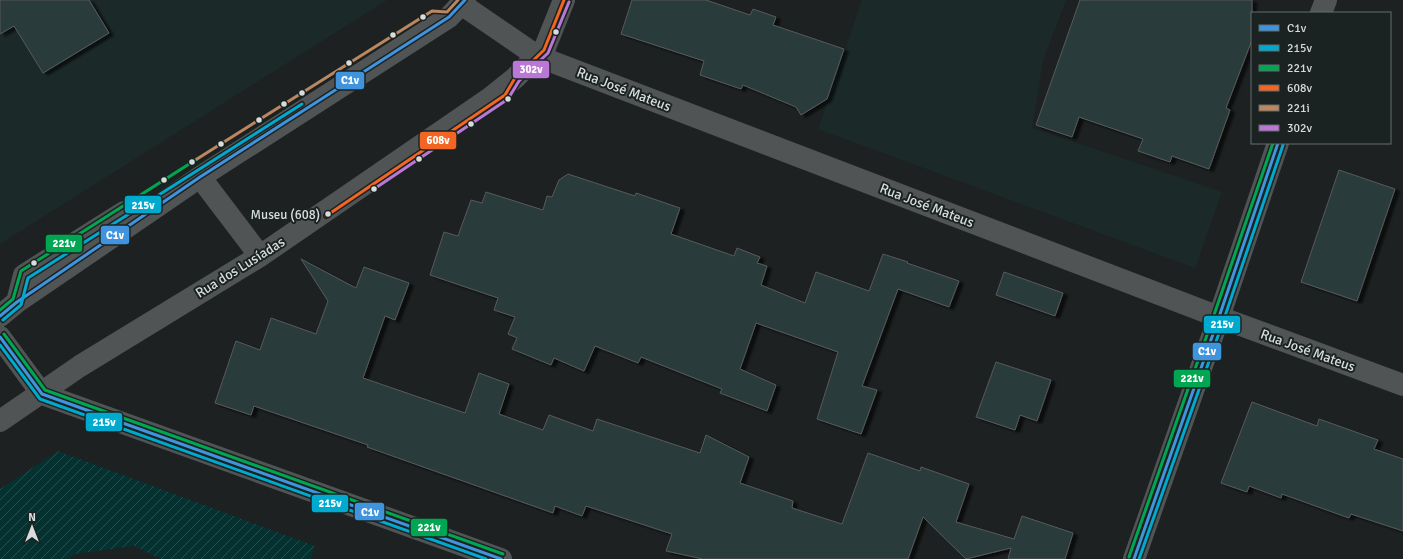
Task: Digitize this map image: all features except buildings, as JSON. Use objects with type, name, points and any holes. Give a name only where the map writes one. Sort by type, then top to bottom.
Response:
[{"type":"street","name":"Rua dos Lusíadas","points":[[42,394],[80,366],[260,256],[490,98],[515,78],[540,53],[564,0]]},
{"type":"street","points":[[1321,12],[1326,0]]},
{"type":"street","name":"Rua José Mateus","points":[[459,7],[540,53],[1220,317],[1403,385]]},
{"type":"street","points":[[0,316],[17,302],[200,177],[459,7]]},
{"type":"street","points":[[17,302],[24,275],[431,17],[459,7]]},
{"type":"street","points":[[80,366],[103,368],[505,95],[515,78]]},
{"type":"street","points":[[1134,559],[1220,317],[1278,144]]},
{"type":"street","points":[[200,177],[260,256]]},
{"type":"street","points":[[0,337],[42,394],[501,559]]},
{"type":"street","points":[[0,421],[42,394]]},
{"type":"shaded area","points":[[0,0],[387,0],[0,244]]},
{"type":"shaded area","points":[[862,0],[1066,0],[1043,61],[1032,128],[1222,192],[1195,268],[818,129]]},
{"type":"shaded area","points":[[58,451],[315,546],[311,559],[161,559],[134,546],[75,554],[68,559],[0,559],[0,489]]},
{"type":"transit line","name":"221i","points":[[197,159],[432,11],[447,12],[458,0]]},
{"type":"transit line","name":"C1v","points":[[0,316],[17,302],[200,177],[449,17],[465,0]]},
{"type":"transit line","name":"608v","points":[[326,216],[505,95],[515,78],[544,50],[564,0]]},
{"type":"transit line","name":"302v","points":[[374,189],[508,99],[519,81],[548,53],[569,2]]},
{"type":"transit line","name":"215v","points":[[3,320],[21,305],[28,278],[302,104]]},
{"type":"transit line","name":"221v","points":[[1129,557],[1273,144]]},
{"type":"transit line","name":"C1v","points":[[1134,559],[1278,144]]},
{"type":"transit line","name":"215v","points":[[1139,559],[1224,319],[1283,145]]},
{"type":"transit line","name":"221v","points":[[0,310],[13,299],[21,271],[197,159]]},
{"type":"transit line","name":"221v","points":[[4,334],[45,390],[503,554]]},
{"type":"transit line","name":"C1v","points":[[0,337],[42,394],[501,559]]},
{"type":"transit line","name":"215v","points":[[0,345],[40,399],[486,559]]},
{"type":"place","name":"Museu (608)","points":[[328,214]]}]
